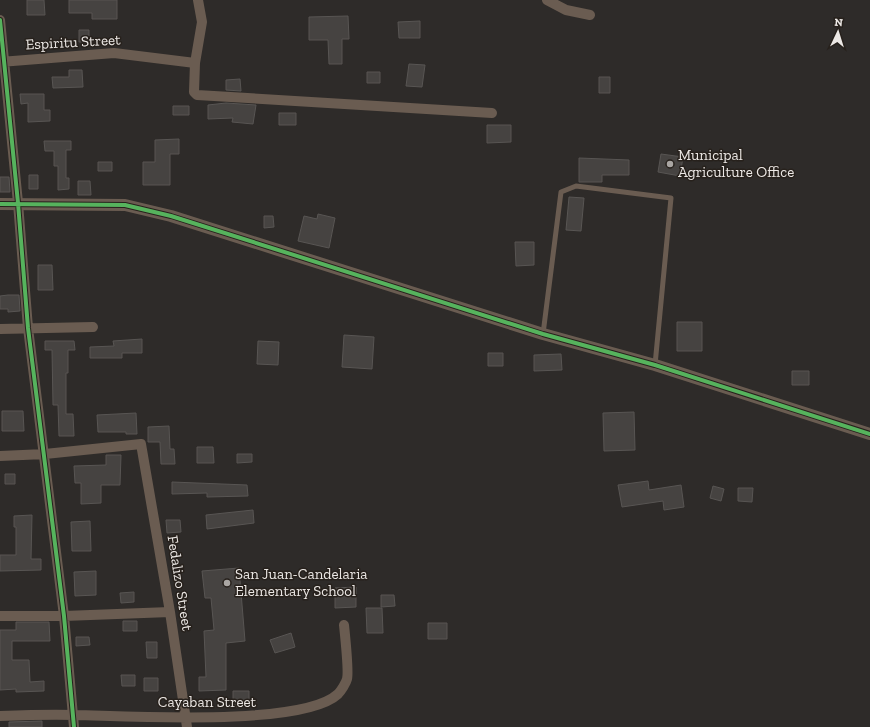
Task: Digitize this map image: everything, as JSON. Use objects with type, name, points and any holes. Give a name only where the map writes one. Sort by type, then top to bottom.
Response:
[{"type":"street","points":[[198,0],[202,22],[195,63],[194,92],[197,96],[492,113]]},
{"type":"street","points":[[547,0],[566,10],[590,15]]},
{"type":"street","points":[[0,20],[2,61],[18,203],[28,328],[45,454],[64,616],[74,727]]},
{"type":"street","name":"Espiritu Street","points":[[2,61],[114,52],[195,63]]},
{"type":"street","points":[[0,204],[125,205],[171,216],[543,334],[655,365],[870,434]]},
{"type":"street","points":[[0,329],[93,327]]},
{"type":"street","name":"Fedalizo Street","points":[[45,454],[142,444],[170,612],[186,723]]},
{"type":"street","points":[[0,456],[45,454]]},
{"type":"street","points":[[0,616],[64,616],[170,612]]},
{"type":"street","name":"Cayaban Street","points":[[0,716],[74,715],[186,723],[265,717],[293,712],[319,705],[338,695],[348,679],[344,624]]},
{"type":"lane","points":[[543,334],[562,192],[576,186],[671,198],[655,365]]},
{"type":"building","points":[[27,0],[44,0],[45,15],[27,15]]},
{"type":"building","points":[[69,0],[117,0],[117,19],[92,19],[92,13],[69,13]]},
{"type":"building","points":[[348,16],[349,39],[342,39],[342,64],[329,64],[328,40],[309,40],[309,17]]},
{"type":"building","points":[[420,21],[420,38],[399,38],[398,22]]},
{"type":"building","points":[[79,30],[89,30],[89,42],[79,42]]},
{"type":"building","points":[[409,64],[425,65],[422,87],[406,86]]},
{"type":"building","points":[[69,70],[82,70],[83,87],[53,88],[52,77],[69,77]]},
{"type":"building","points":[[367,72],[380,72],[380,83],[367,83]]},
{"type":"building","points":[[599,77],[610,77],[610,93],[599,93]]},
{"type":"building","points":[[240,79],[241,91],[226,90],[226,80]]},
{"type":"building","points":[[20,94],[44,94],[44,110],[50,110],[50,121],[28,122],[28,103],[21,104]]},
{"type":"building","points":[[226,103],[256,105],[253,124],[232,122],[233,118],[208,119],[208,105]]},
{"type":"building","points":[[173,106],[189,106],[189,115],[173,115]]},
{"type":"building","points":[[279,113],[296,113],[296,125],[279,125]]},
{"type":"building","points":[[487,125],[511,125],[511,142],[487,143]]},
{"type":"building","points":[[179,139],[179,154],[170,154],[170,185],[143,185],[143,162],[155,162],[155,140]]},
{"type":"building","points":[[44,141],[71,141],[71,150],[66,150],[66,178],[69,178],[69,189],[58,190],[58,166],[54,166],[54,151],[45,151]]},
{"type":"building","name":"Municipal Agriculture Office","points":[[661,154],[683,157],[680,176],[658,172]]},
{"type":"building","points":[[579,158],[629,160],[629,175],[602,175],[602,182],[579,182]]},
{"type":"building","points":[[98,162],[112,162],[112,171],[98,171]]},
{"type":"building","points":[[29,175],[38,175],[38,189],[29,189]]},
{"type":"building","points":[[0,177],[9,177],[10,192],[0,192]]},
{"type":"building","points":[[78,181],[90,181],[91,195],[78,195]]},
{"type":"building","points":[[569,197],[584,198],[581,231],[566,230]]},
{"type":"building","points":[[318,214],[335,218],[329,248],[298,241],[304,216],[317,219]]},
{"type":"building","points":[[264,216],[273,216],[274,227],[264,228]]},
{"type":"building","points":[[515,242],[534,242],[534,265],[516,266]]},
{"type":"building","points":[[38,265],[52,265],[53,290],[38,290]]},
{"type":"building","points":[[19,295],[20,311],[8,312],[8,309],[0,309],[0,296]]},
{"type":"building","points":[[677,322],[702,322],[702,351],[677,351]]},
{"type":"building","points":[[344,335],[374,337],[372,369],[342,367]]},
{"type":"building","points":[[142,339],[142,353],[122,353],[122,358],[90,358],[90,347],[114,346],[113,341]]},
{"type":"building","points":[[45,341],[74,341],[75,350],[68,350],[68,373],[66,373],[66,414],[73,414],[74,436],[59,436],[58,405],[53,405],[52,350],[45,350]]},
{"type":"building","points":[[258,341],[279,342],[278,365],[257,364]]},
{"type":"building","points":[[488,353],[503,353],[503,366],[488,366]]},
{"type":"building","points":[[561,354],[562,370],[534,371],[534,355]]},
{"type":"building","points":[[792,371],[809,371],[809,385],[792,385]]},
{"type":"building","points":[[2,411],[23,411],[24,431],[2,431]]},
{"type":"building","points":[[634,412],[635,450],[604,451],[603,413]]},
{"type":"building","points":[[136,413],[137,434],[126,434],[126,432],[98,432],[97,415]]},
{"type":"building","points":[[169,426],[170,449],[174,449],[175,464],[161,464],[160,442],[148,442],[148,427]]},
{"type":"building","points":[[197,447],[213,447],[214,463],[197,463]]},
{"type":"building","points":[[237,454],[252,454],[252,462],[237,463]]},
{"type":"building","points":[[106,455],[121,455],[120,485],[101,485],[101,503],[81,504],[81,483],[75,483],[74,466],[106,465]]},
{"type":"building","points":[[5,474],[15,474],[15,484],[5,484]]},
{"type":"building","points":[[648,481],[649,490],[681,485],[684,507],[664,510],[663,501],[622,507],[618,485]]},
{"type":"building","points":[[172,482],[247,485],[248,496],[207,497],[207,493],[172,494]]},
{"type":"building","points":[[713,486],[724,489],[721,501],[710,498]]},
{"type":"building","points":[[738,488],[753,488],[752,502],[738,501]]},
{"type":"building","points":[[253,510],[254,523],[207,529],[206,515]]},
{"type":"building","points":[[32,515],[31,559],[41,559],[41,570],[0,571],[0,555],[16,555],[16,527],[14,527],[14,516]]},
{"type":"building","points":[[166,520],[180,520],[181,532],[167,533]]},
{"type":"building","points":[[90,521],[91,551],[72,551],[71,522]]},
{"type":"building","points":[[239,568],[245,641],[226,643],[226,690],[199,691],[199,677],[206,677],[204,631],[214,630],[211,598],[205,598],[202,571]]},
{"type":"building","points":[[96,571],[96,595],[75,596],[74,572]]},
{"type":"building","points":[[356,587],[356,607],[335,608],[335,588]]},
{"type":"building","points":[[134,592],[134,602],[121,603],[120,593]]},
{"type":"building","points":[[381,595],[394,595],[395,606],[381,607]]},
{"type":"building","points":[[366,608],[382,608],[383,633],[367,633]]},
{"type":"building","points":[[123,621],[137,621],[137,631],[123,631]]},
{"type":"building","points":[[16,622],[49,622],[50,641],[12,641],[12,660],[29,660],[30,682],[44,681],[44,691],[16,692],[16,689],[0,690],[0,630],[16,630]]},
{"type":"building","points":[[428,623],[447,623],[447,639],[428,639]]},
{"type":"building","points":[[291,633],[295,647],[275,653],[270,640]]},
{"type":"building","points":[[76,637],[89,637],[90,645],[76,646]]},
{"type":"building","points":[[146,642],[157,642],[157,658],[147,658]]},
{"type":"building","points":[[121,675],[135,675],[135,686],[122,686]]},
{"type":"building","points":[[144,678],[158,678],[158,691],[144,691]]},
{"type":"building","points":[[233,691],[249,691],[249,706],[233,707]]},
{"type":"building","points":[[42,721],[42,727],[9,727],[9,722]]},
{"type":"cycle path","points":[[0,20],[18,203],[28,328],[64,616],[74,727]]},
{"type":"cycle path","points":[[0,204],[125,205],[171,216],[543,334],[655,365],[870,434]]},
{"type":"place","name":"Municipal Agriculture Office","points":[[670,164]]},
{"type":"place","name":"San Juan-Candelaria Elementary School","points":[[227,583]]}]
